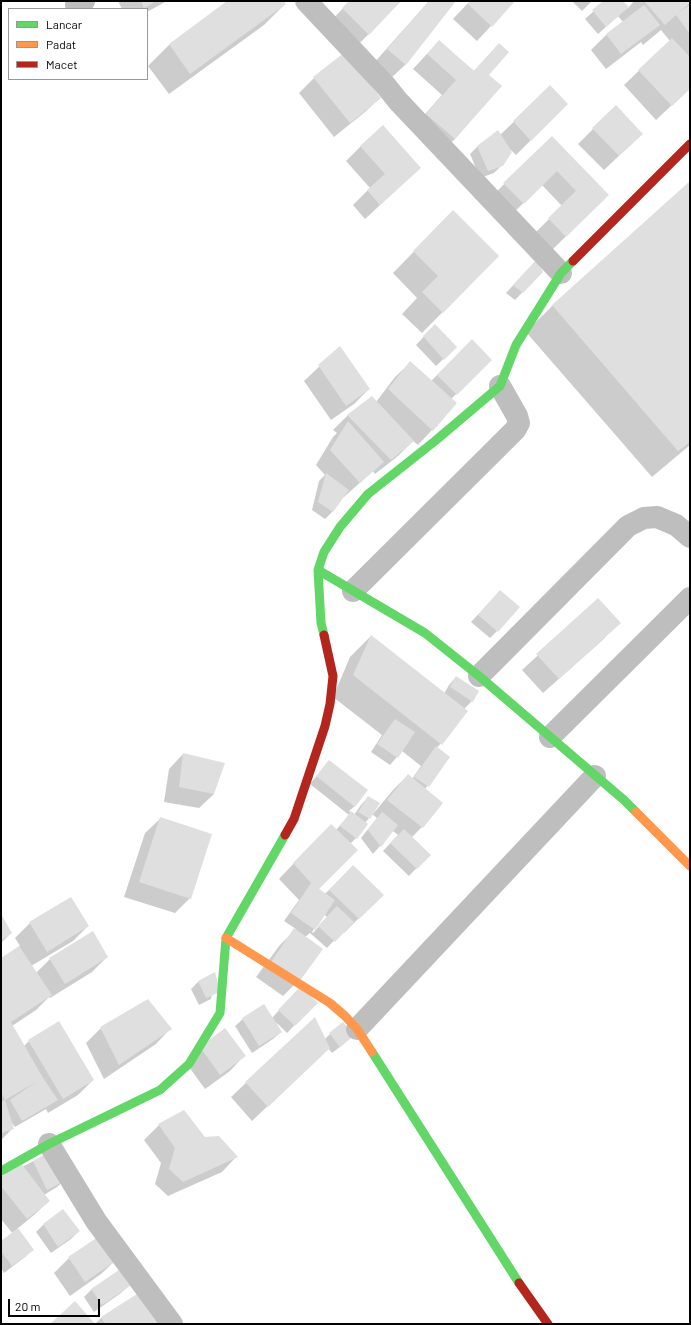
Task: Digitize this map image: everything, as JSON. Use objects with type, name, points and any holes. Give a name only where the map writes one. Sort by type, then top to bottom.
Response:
[{"type":"street","points":[[306,1],[561,273]]},
{"type":"street","points":[[1,1171],[49,1144],[160,1090],[189,1064],[220,1013],[226,938],[294,819],[325,726],[330,704],[333,676],[321,623],[318,570],[324,552],[340,528],[368,494],[435,441],[500,386],[516,346],[561,273],[690,144]]},
{"type":"street","points":[[353,591],[515,430],[518,423],[517,416],[500,386]]},
{"type":"street","points":[[479,676],[628,526],[644,518],[657,517],[676,525],[690,537]]},
{"type":"street","points":[[318,570],[425,633],[479,676],[624,800],[690,866]]},
{"type":"street","points":[[550,737],[690,598]]},
{"type":"street","points":[[357,1028],[595,776]]},
{"type":"street","points":[[226,938],[330,1003],[357,1028],[521,1286],[548,1324]]},
{"type":"street","points":[[49,1144],[96,1221],[172,1324]]},
{"type":"building","points":[[141,1],[156,1],[144,8]]},
{"type":"building","points":[[227,1],[284,1],[286,4],[190,74],[169,44]]},
{"type":"building","points":[[349,1],[401,1],[369,35],[342,8]]},
{"type":"building","points":[[429,1],[456,1],[406,65],[387,49]]},
{"type":"building","points":[[470,1],[515,1],[492,27],[468,4]]},
{"type":"building","points":[[603,1],[623,1],[629,7],[606,27],[592,10]]},
{"type":"building","points":[[644,1],[690,1],[690,3],[678,13],[690,5],[690,34],[676,15],[665,25]]},
{"type":"building","points":[[644,5],[660,25],[621,54],[606,34]]},
{"type":"building","points":[[672,38],[690,57],[690,89],[672,106],[638,70]]},
{"type":"building","points":[[439,40],[474,71],[499,43],[509,52],[489,75],[502,86],[455,139],[426,114],[456,80],[427,54]]},
{"type":"building","points":[[345,52],[381,98],[350,123],[313,77]]},
{"type":"building","points":[[550,85],[568,104],[531,141],[513,121]]},
{"type":"building","points":[[616,105],[643,134],[619,156],[592,128]]},
{"type":"building","points":[[383,125],[421,168],[380,205],[367,190],[385,174],[360,146]]},
{"type":"building","points":[[498,130],[512,152],[503,166],[488,171],[477,146]]},
{"type":"building","points":[[552,136],[609,195],[566,237],[548,218],[576,191],[557,171],[524,204],[503,183]]},
{"type":"building","points":[[690,181],[690,442],[678,451],[552,305]]},
{"type":"building","points":[[453,210],[499,256],[443,313],[422,292],[438,276],[413,251]]},
{"type":"building","points":[[537,259],[543,272],[523,293],[513,285]]},
{"type":"building","points":[[435,324],[457,347],[444,360],[423,336]]},
{"type":"building","points":[[472,339],[492,360],[457,395],[437,375]]},
{"type":"building","points":[[340,346],[370,389],[346,406],[318,365]]},
{"type":"building","points":[[410,361],[457,403],[433,431],[388,389]]},
{"type":"building","points":[[372,396],[414,441],[391,460],[347,415]]},
{"type":"building","points":[[348,421],[384,462],[360,483],[330,450]]},
{"type":"building","points":[[326,473],[349,490],[333,512],[318,502]]},
{"type":"building","points":[[500,590],[520,607],[498,632],[478,615]]},
{"type":"building","points":[[598,598],[621,623],[559,679],[536,654]]},
{"type":"building","points":[[371,635],[468,711],[442,745],[353,675]]},
{"type":"building","points":[[456,676],[479,691],[473,702],[450,687]]},
{"type":"building","points":[[395,719],[415,732],[398,758],[377,744]]},
{"type":"building","points":[[436,746],[450,757],[429,787],[414,777]]},
{"type":"building","points":[[183,753],[225,763],[214,794],[179,787]]},
{"type":"building","points":[[329,760],[368,790],[355,807],[316,776]]},
{"type":"building","points":[[408,774],[443,803],[423,828],[387,800]]},
{"type":"building","points":[[368,796],[380,803],[370,819],[358,812]]},
{"type":"building","points":[[351,811],[368,824],[357,839],[340,826]]},
{"type":"building","points":[[382,812],[398,825],[381,847],[368,830]]},
{"type":"building","points":[[160,817],[212,834],[191,899],[139,882]]},
{"type":"building","points":[[331,824],[358,850],[319,889],[335,900],[315,930],[291,913],[311,883],[293,863]]},
{"type":"building","points":[[404,829],[431,855],[417,869],[390,843]]},
{"type":"building","points":[[353,865],[384,895],[359,919],[329,890]]},
{"type":"building","points":[[71,897],[89,926],[47,952],[29,922]]},
{"type":"building","points":[[337,906],[354,922],[335,942],[318,926]]},
{"type":"building","points":[[1,914],[12,933],[1,940]]},
{"type":"building","points":[[294,928],[323,949],[299,982],[271,962]]},
{"type":"building","points":[[93,931],[108,957],[65,984],[49,958]]},
{"type":"building","points":[[19,946],[52,995],[11,1022],[43,1078],[58,1100],[22,1121],[10,1100],[36,1082],[5,1100],[1,1092],[1,1029],[3,1028],[1,1026],[1,958]]},
{"type":"building","points":[[215,972],[220,992],[206,998],[198,981]]},
{"type":"building","points":[[301,986],[318,1003],[295,1026],[278,1010]]},
{"type":"building","points":[[148,999],[172,1029],[119,1065],[100,1027]]},
{"type":"building","points":[[264,1004],[282,1032],[259,1046],[242,1018]]},
{"type":"building","points":[[315,1017],[330,1048],[268,1107],[245,1082]]},
{"type":"building","points":[[59,1021],[94,1080],[63,1099],[28,1040]]},
{"type":"building","points":[[343,1022],[354,1036],[340,1047],[329,1033]]},
{"type":"building","points":[[225,1028],[246,1056],[220,1075],[200,1047]]},
{"type":"building","points":[[5,1100],[14,1129],[1,1133],[1,1102]]},
{"type":"building","points":[[184,1110],[205,1137],[219,1136],[238,1157],[183,1182],[169,1169],[175,1148],[158,1124]]},
{"type":"building","points":[[51,1151],[66,1180],[47,1190],[33,1161]]},
{"type":"building","points":[[20,1162],[50,1201],[27,1219],[1,1186],[1,1177]]},
{"type":"building","points":[[63,1209],[80,1231],[58,1247],[43,1224]]},
{"type":"building","points":[[18,1228],[34,1250],[12,1266],[1,1251],[1,1241]]},
{"type":"building","points":[[101,1235],[117,1260],[85,1282],[68,1257]]},
{"type":"building","points":[[119,1270],[130,1286],[102,1305],[91,1289]]},
{"type":"building","points":[[140,1292],[159,1322],[155,1324],[105,1324],[101,1317]]},
{"type":"building","points":[[75,1301],[95,1324],[50,1324]]},
{"type":"traffic: fast","points":[[324,635],[321,623],[318,570],[324,552],[340,527],[368,494],[435,441],[500,386],[516,345],[561,273],[573,261]]},
{"type":"traffic: fast","points":[[318,570],[425,633],[479,676],[624,800],[636,812]]},
{"type":"traffic: fast","points":[[1,1171],[49,1144],[160,1090],[189,1064],[220,1013],[226,938],[285,835]]},
{"type":"traffic: fast","points":[[372,1052],[519,1283]]},
{"type":"traffic: slow","points":[[636,812],[690,866]]},
{"type":"traffic: slow","points":[[226,938],[330,1003],[357,1029],[372,1052]]},
{"type":"traffic: jam","points":[[573,261],[690,144]]},
{"type":"traffic: jam","points":[[285,835],[294,819],[325,726],[330,704],[333,676],[324,635]]},
{"type":"traffic: jam","points":[[519,1283],[548,1324]]}]
